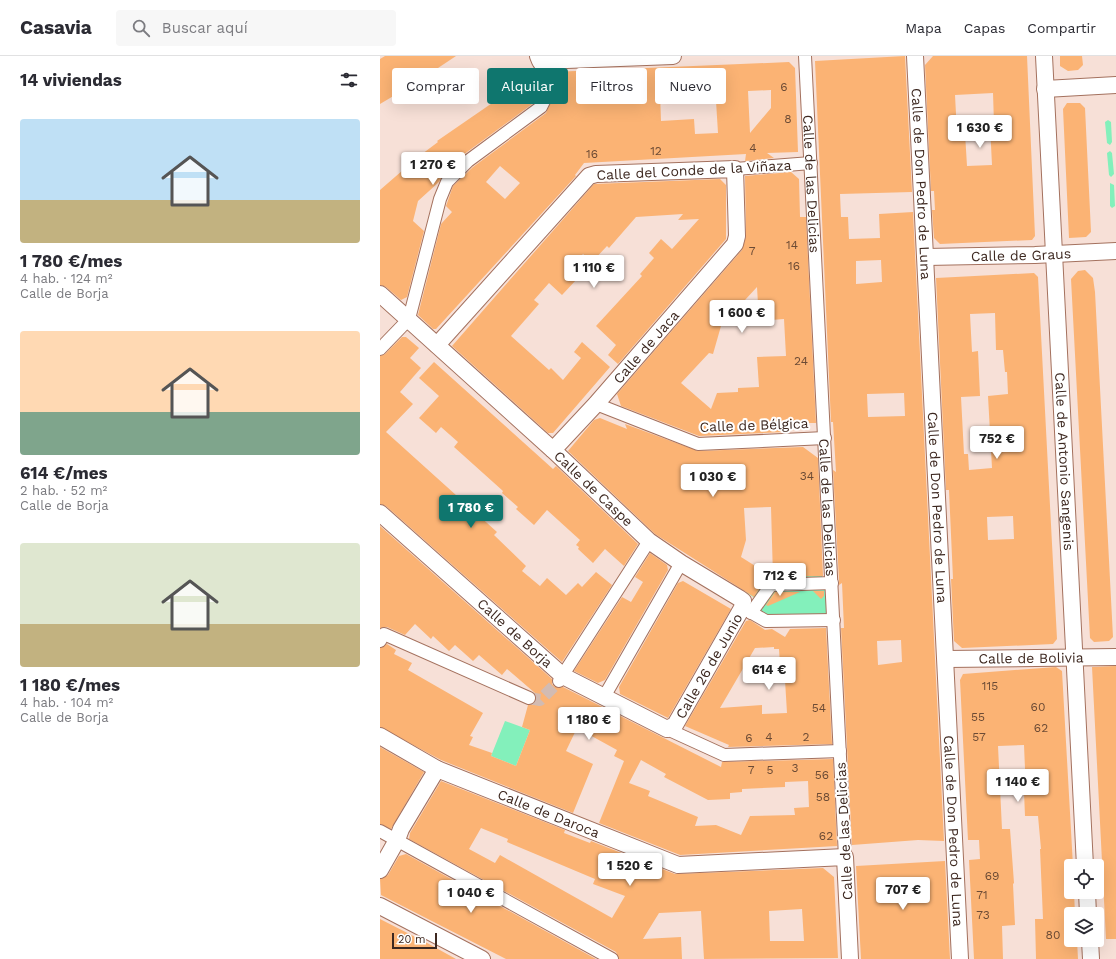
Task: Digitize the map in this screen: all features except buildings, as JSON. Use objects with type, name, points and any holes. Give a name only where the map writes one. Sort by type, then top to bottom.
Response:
[{"type":"street","points":[[380,349],[408,318],[438,206],[448,182],[468,161],[541,108],[545,99],[539,59],[673,56]]},
{"type":"street","name":"Calle de las Delicias","points":[[805,56],[850,959]]},
{"type":"street","name":"Calle de Don Pedro de Luna","points":[[915,56],[960,959]]},
{"type":"street","name":"Calle de Antonio Sangenis","points":[[1044,56],[1085,859]]},
{"type":"street","points":[[1045,89],[1116,85]]},
{"type":"street","name":"Calle del Conde de la Viñaza","points":[[437,345],[589,176],[596,174],[734,169],[811,163]]},
{"type":"street","name":"Calle de Jaca","points":[[553,450],[596,404],[735,244],[737,236],[734,169]]},
{"type":"street","name":"Calle de Graus","points":[[926,257],[1116,251]]},
{"type":"street","name":"Calle de Caspe","points":[[380,294],[553,450],[649,541],[681,563],[739,598],[747,610]]},
{"type":"street","name":"Calle de Bélgica","points":[[596,404],[698,444],[825,438]]},
{"type":"street","name":"Calle de Borja","points":[[380,513],[561,679],[671,727],[724,755],[840,751]]},
{"type":"street","points":[[561,679],[649,541]]},
{"type":"street","points":[[604,697],[681,563]]},
{"type":"street","points":[[832,583],[771,585],[747,610],[766,621],[834,620]]},
{"type":"street","name":"Calle 26 de Junio","points":[[671,727],[747,610]]},
{"type":"street","points":[[380,641],[384,634],[529,698]]},
{"type":"street","name":"Calle de Bolivia","points":[[946,659],[1116,657]]},
{"type":"street","name":"Calle de Daroca","points":[[380,736],[437,769],[678,865],[845,857]]},
{"type":"street","points":[[380,870],[398,840],[401,829],[437,769]]},
{"type":"street","points":[[380,831],[612,959]]},
{"type":"street","points":[[380,906],[482,959]]},
{"type":"street","points":[[1090,947],[1091,959]]},
{"type":"green space","points":[[1108,120],[1111,122],[1112,142],[1110,145],[1107,143],[1105,122]]},
{"type":"green space","points":[[1110,151],[1112,153],[1114,174],[1111,177],[1109,175],[1107,153]]},
{"type":"green space","points":[[1110,183],[1114,185],[1115,206],[1112,208],[1110,206]]},
{"type":"green space","points":[[822,571],[822,583],[832,583],[834,620],[766,621],[751,613],[759,601],[746,592],[758,573]]},
{"type":"green space","points":[[505,721],[530,730],[516,766],[491,756]]},
{"type":"tunnel","points":[[529,698],[540,700],[558,682]]}]
